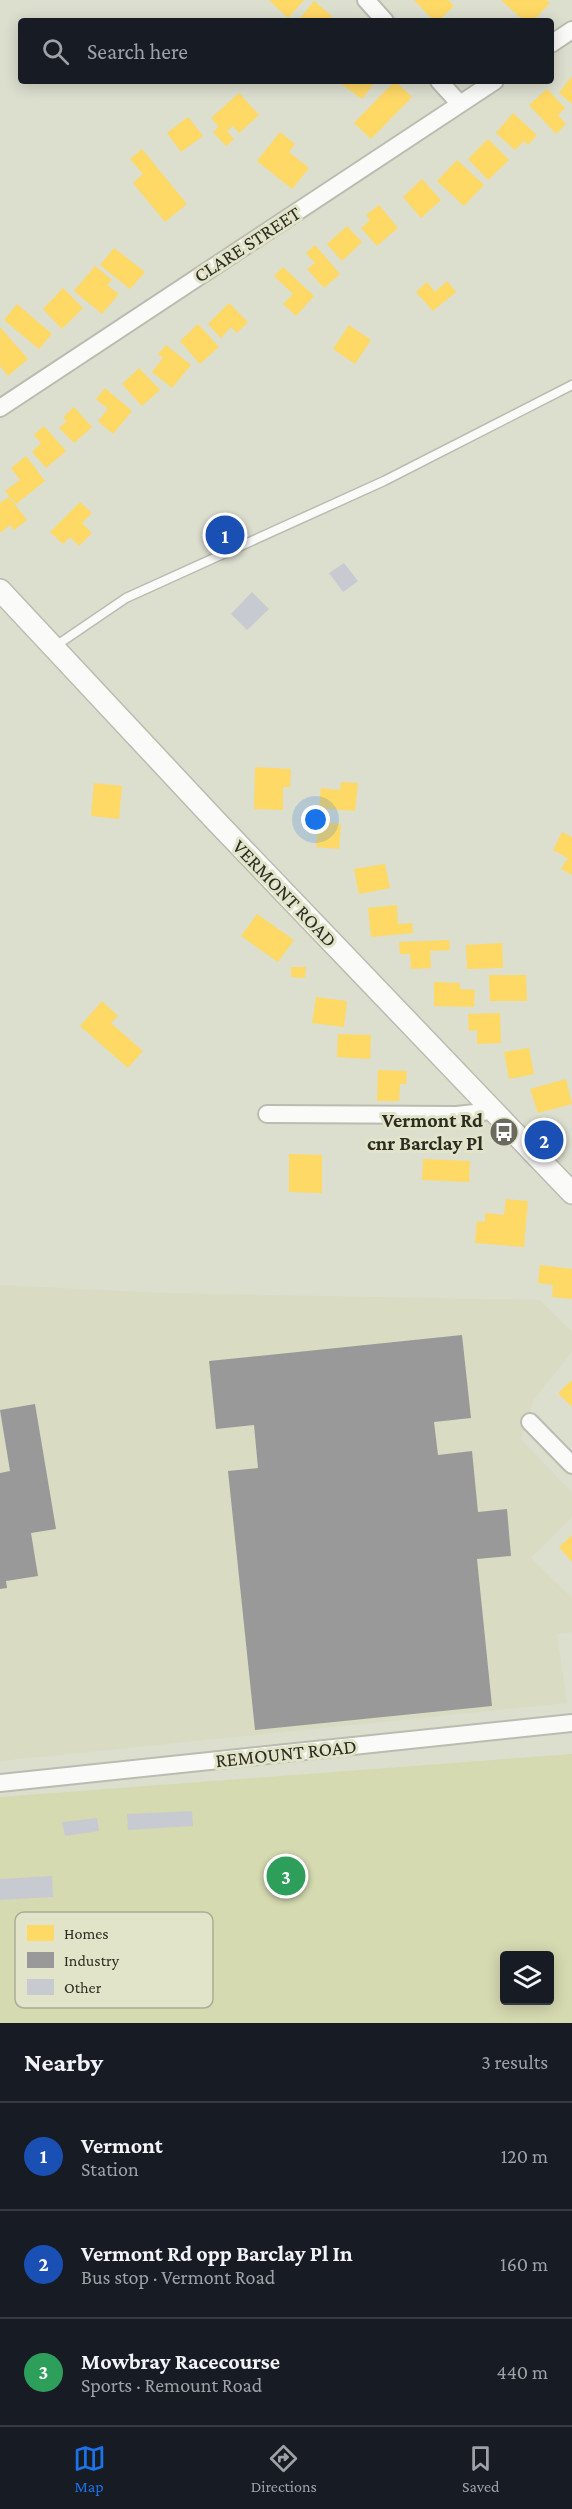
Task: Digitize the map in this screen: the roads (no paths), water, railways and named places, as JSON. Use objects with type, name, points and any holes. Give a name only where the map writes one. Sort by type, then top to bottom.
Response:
[{"type":"street","points":[[366,0],[382,18]]},
{"type":"street","points":[[554,42],[572,30]]},
{"type":"street","points":[[442,84],[460,104]]},
{"type":"street","name":"CLARE STREET","points":[[0,408],[490,84]]},
{"type":"street","name":"VERMONT ROAD","points":[[0,590],[214,819],[572,1193]]},
{"type":"street","points":[[267,1114],[457,1116],[483,1112],[490,1107]]},
{"type":"street","points":[[530,1422],[572,1465]]},
{"type":"street","name":"REMOUNT ROAD","points":[[0,1783],[572,1723]]},
{"type":"lane","points":[[54,647],[126,598],[384,481],[572,385]]},
{"type":"place","name":"Vermont","points":[[225,535]]},
{"type":"place","name":"Vermont Rd cnr Barclay Pl","points":[[504,1132]]},
{"type":"place","name":"Vermont Rd opp Barclay Pl In","points":[[544,1140]]},
{"type":"place","name":"Mowbray Racecourse","points":[[286,1876]]}]
